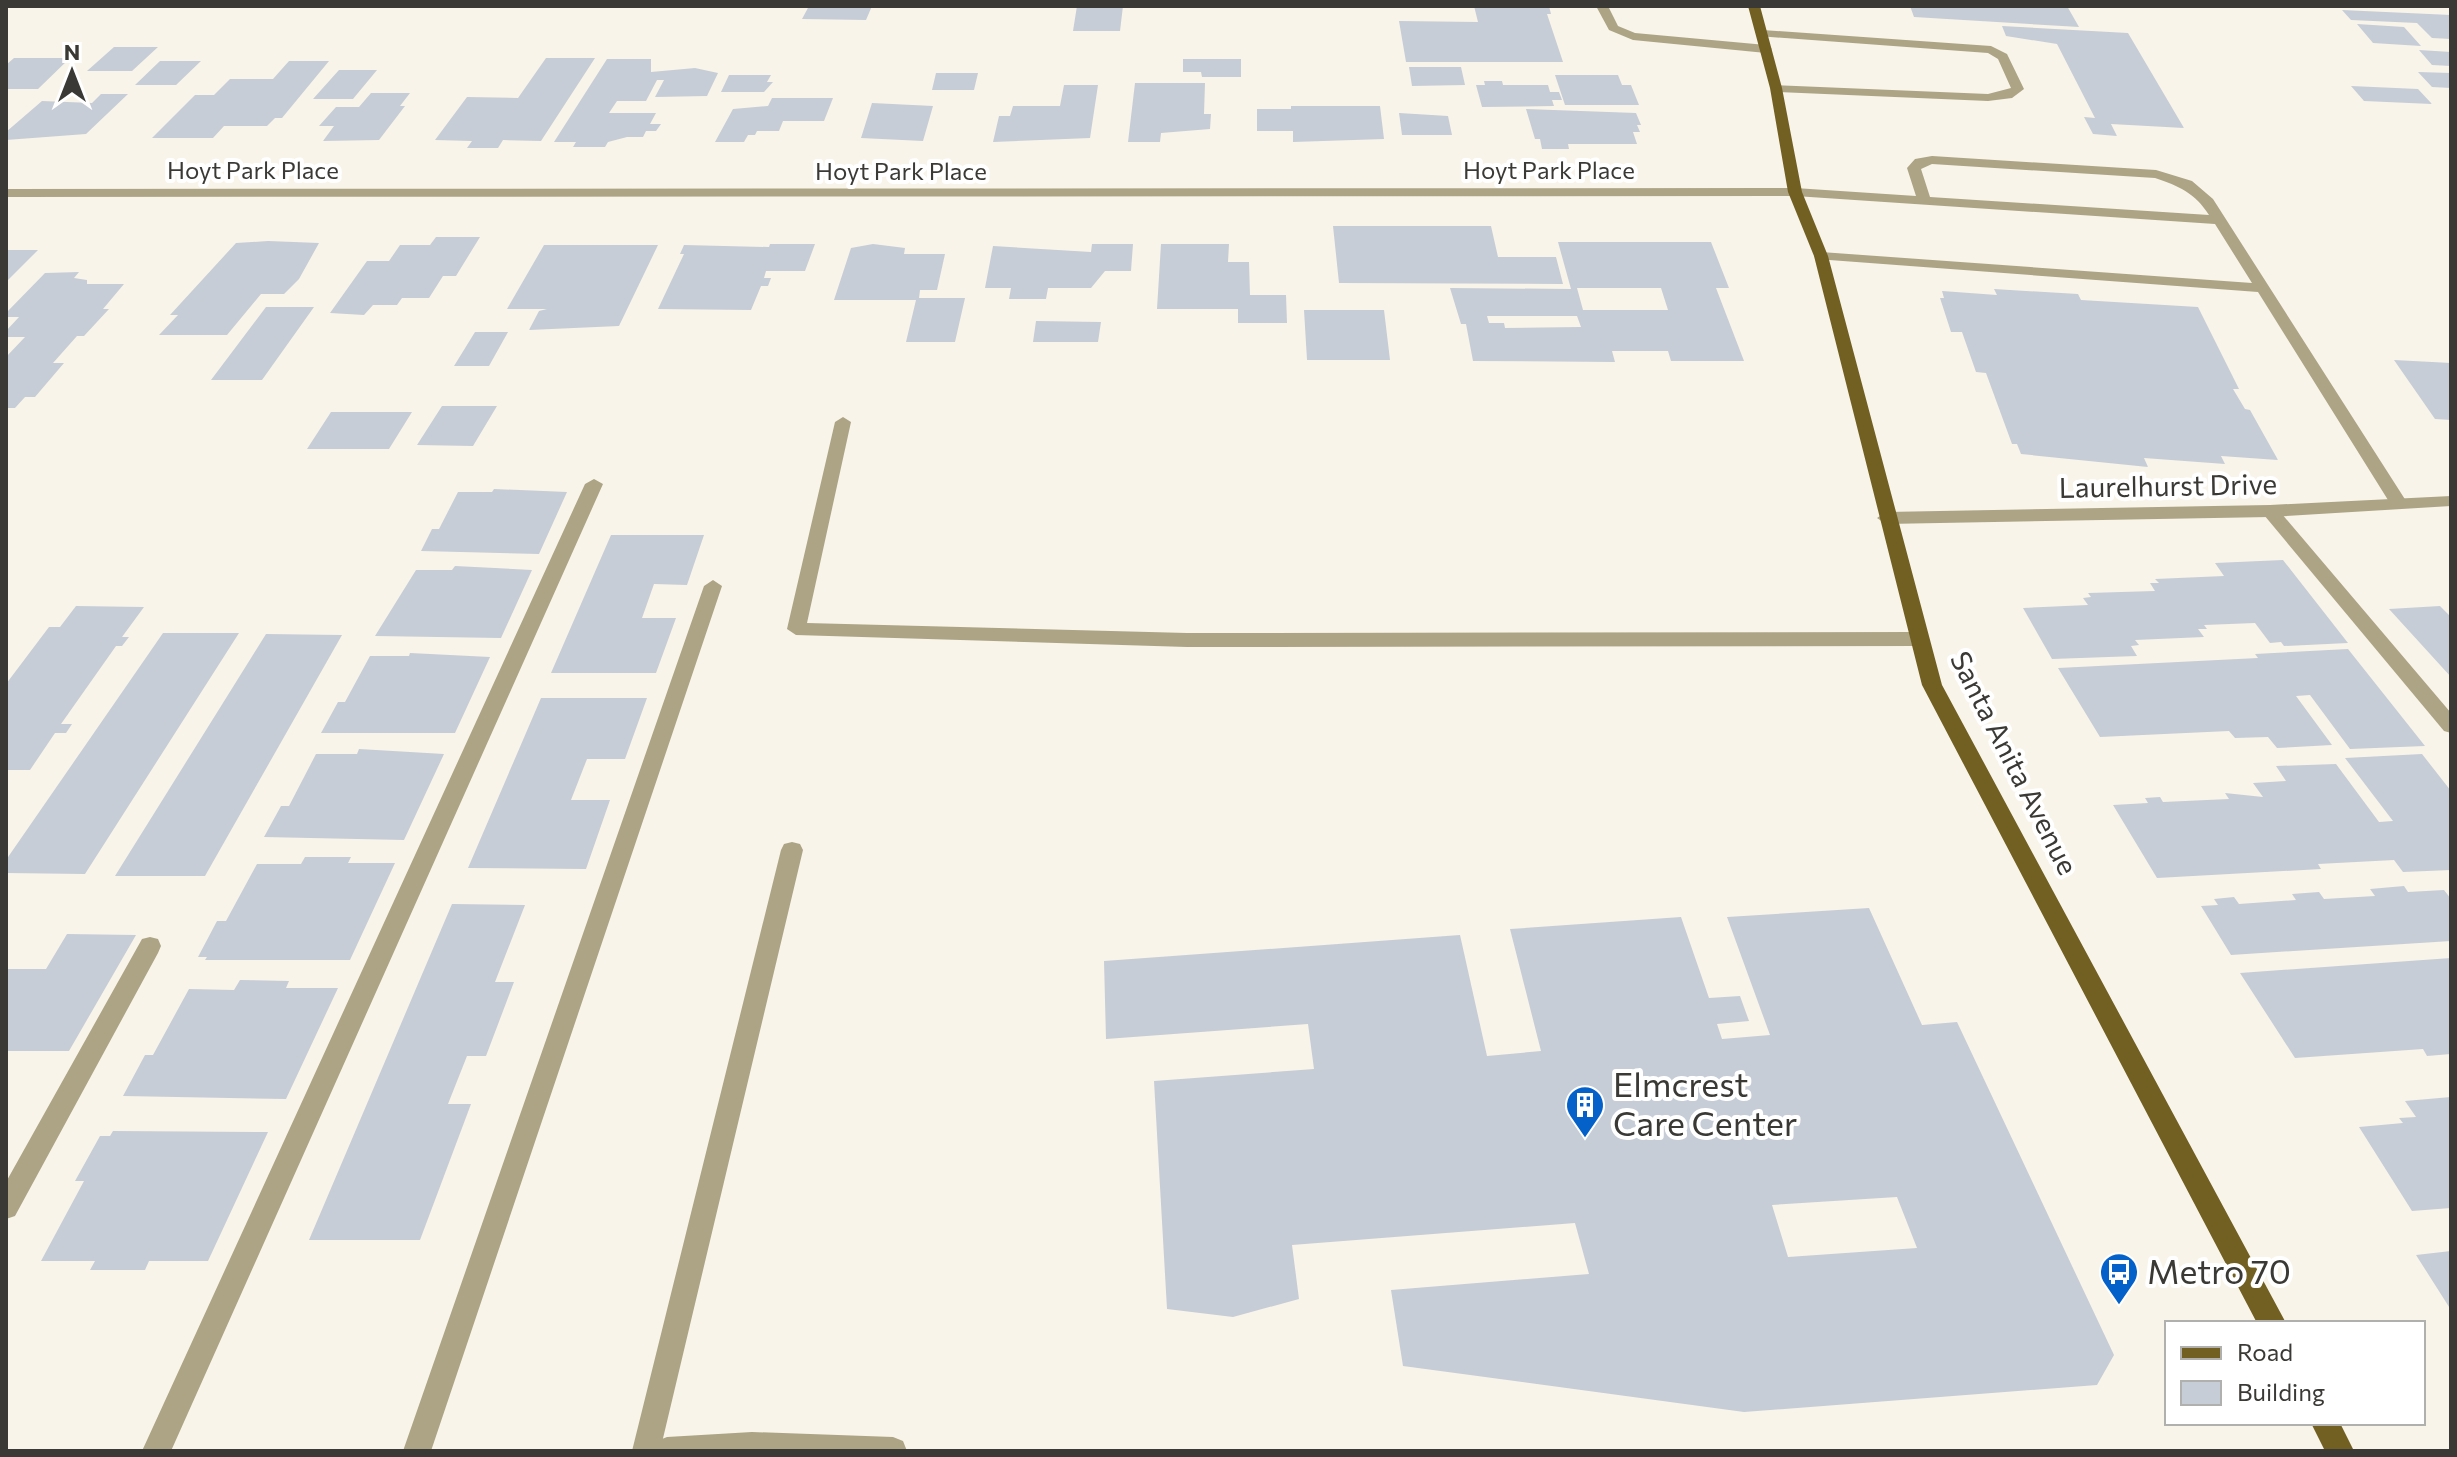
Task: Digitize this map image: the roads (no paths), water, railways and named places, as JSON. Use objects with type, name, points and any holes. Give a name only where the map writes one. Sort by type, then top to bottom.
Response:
[{"type":"main road","name":"Santa Anita Avenue","points":[[1754,6],[1776,88],[1795,192],[1821,256],[1864,413],[1886,518],[1932,685],[2271,1321]]},
{"type":"main road","points":[[2326,1425],[2340,1451]]},
{"type":"street","points":[[1602,6],[1613,28],[1633,36],[1766,49]]},
{"type":"street","points":[[1762,34],[1991,50],[2003,57],[2018,89],[2012,95],[1969,97],[1776,88]]},
{"type":"street","points":[[1925,202],[1914,168],[1920,162],[1932,160],[2156,174],[2196,190],[2219,220],[2399,504]]},
{"type":"street","name":"Hoyt Park Place","points":[[6,193],[1795,192],[2219,220]]},
{"type":"street","points":[[1821,256],[2262,288]]},
{"type":"street","points":[[843,422],[796,629],[1187,640],[1919,639]]},
{"type":"street","points":[[156,1451],[594,484]]},
{"type":"street","name":"Laurelhurst Drive","points":[[1886,518],[2270,511],[2451,501]]},
{"type":"street","points":[[2270,511],[2451,726]]},
{"type":"street","points":[[417,1451],[713,586]]},
{"type":"street","points":[[646,1451],[792,850]]},
{"type":"street","points":[[6,1207],[150,946]]},
{"type":"street","points":[[667,1451],[752,1446],[893,1451]]},
{"type":"place","name":"Elmcrest Care Center","points":[[1585,1139]]},
{"type":"place","name":"Metro 70","points":[[2119,1306]]}]
